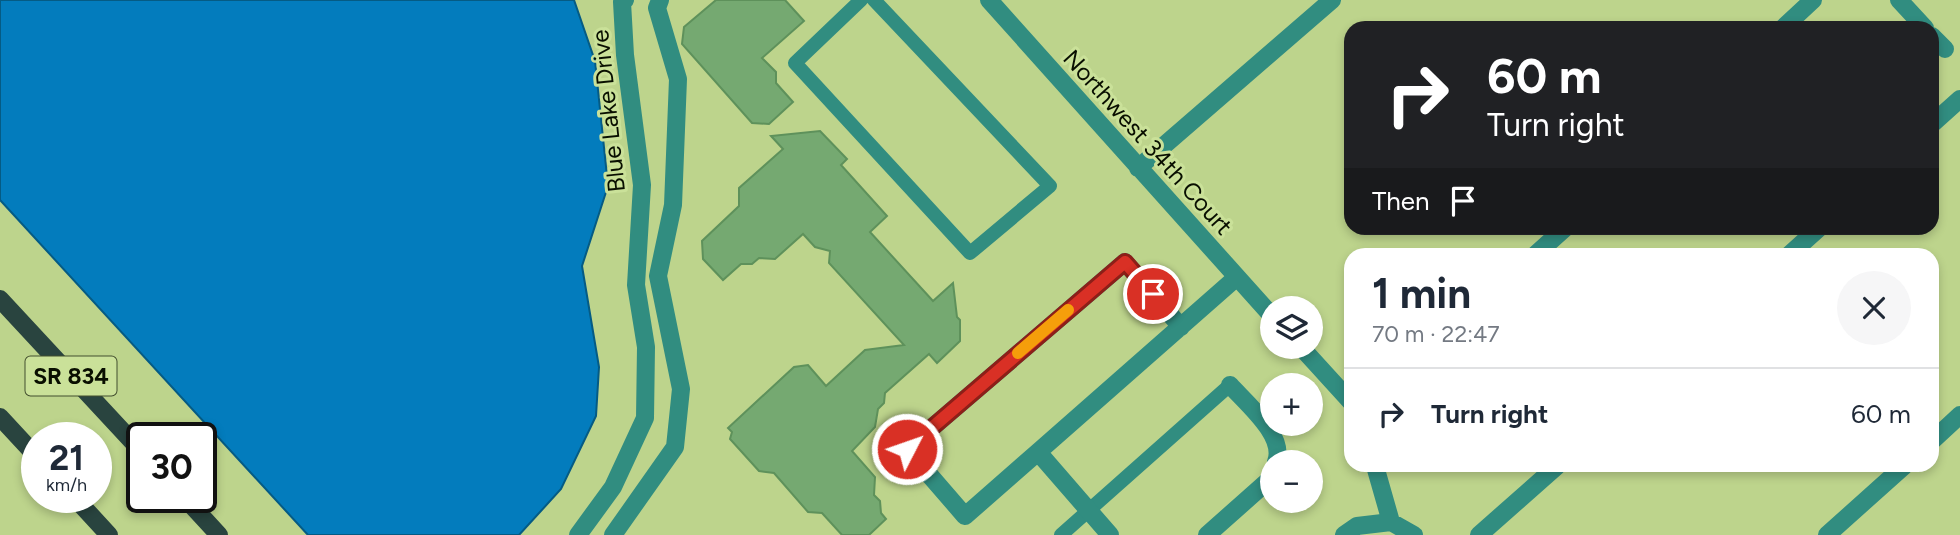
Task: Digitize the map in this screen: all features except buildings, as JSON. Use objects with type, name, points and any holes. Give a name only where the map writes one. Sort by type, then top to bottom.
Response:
[{"type":"main road","name":"SR 834","points":[[0,299],[126,435]]},
{"type":"main road","name":"SR 834","points":[[0,417],[21,440]]},
{"type":"main road","points":[[89,513],[109,535]]},
{"type":"main road","points":[[199,513],[219,535]]},
{"type":"street","name":"Blue Lake Drive","points":[[578,535],[613,487],[645,418],[646,347],[636,285],[642,185],[625,55],[622,2],[625,0]]},
{"type":"street","points":[[613,535],[675,447],[681,389],[658,276],[673,205],[678,79],[657,8],[660,0]]},
{"type":"street","name":"Northwest 34th Court","points":[[989,0],[1260,303]]},
{"type":"street","points":[[1139,168],[1332,0]]},
{"type":"street","points":[[1791,21],[1814,0]]},
{"type":"street","points":[[1899,0],[1918,21]]},
{"type":"street","points":[[1939,43],[1945,49]]},
{"type":"street","points":[[1939,118],[1960,99]]},
{"type":"street","points":[[1543,248],[1557,235]]},
{"type":"street","points":[[1797,248],[1811,235]]},
{"type":"street","points":[[1181,327],[1125,262],[907,449],[965,516],[1181,327],[1237,277]]},
{"type":"street","points":[[1312,359],[1344,394]]},
{"type":"street","points":[[1230,385],[1276,436],[1278,450]]},
{"type":"street","points":[[1939,434],[1960,415]]},
{"type":"street","points":[[1038,452],[1110,535]]},
{"type":"street","points":[[1377,472],[1391,522]]},
{"type":"street","points":[[1479,535],[1550,472]]},
{"type":"street","points":[[1827,535],[1897,472]]},
{"type":"street","points":[[1207,535],[1260,488]]},
{"type":"street","points":[[1344,535],[1357,526],[1391,522],[1414,535]]},
{"type":"lane","points":[[862,0],[795,63],[970,253],[1050,187],[874,0]]},
{"type":"lane","points":[[1061,535],[1230,385]]},
{"type":"water","points":[[0,0],[574,0],[595,61],[608,186],[582,266],[599,367],[596,416],[561,489],[519,535],[308,535],[217,436],[217,422],[204,422],[0,200]]},
{"type":"slow traffic","points":[[1018,353],[1068,310]]},
{"type":"route","points":[[907,449],[1125,262],[1153,294]]}]
